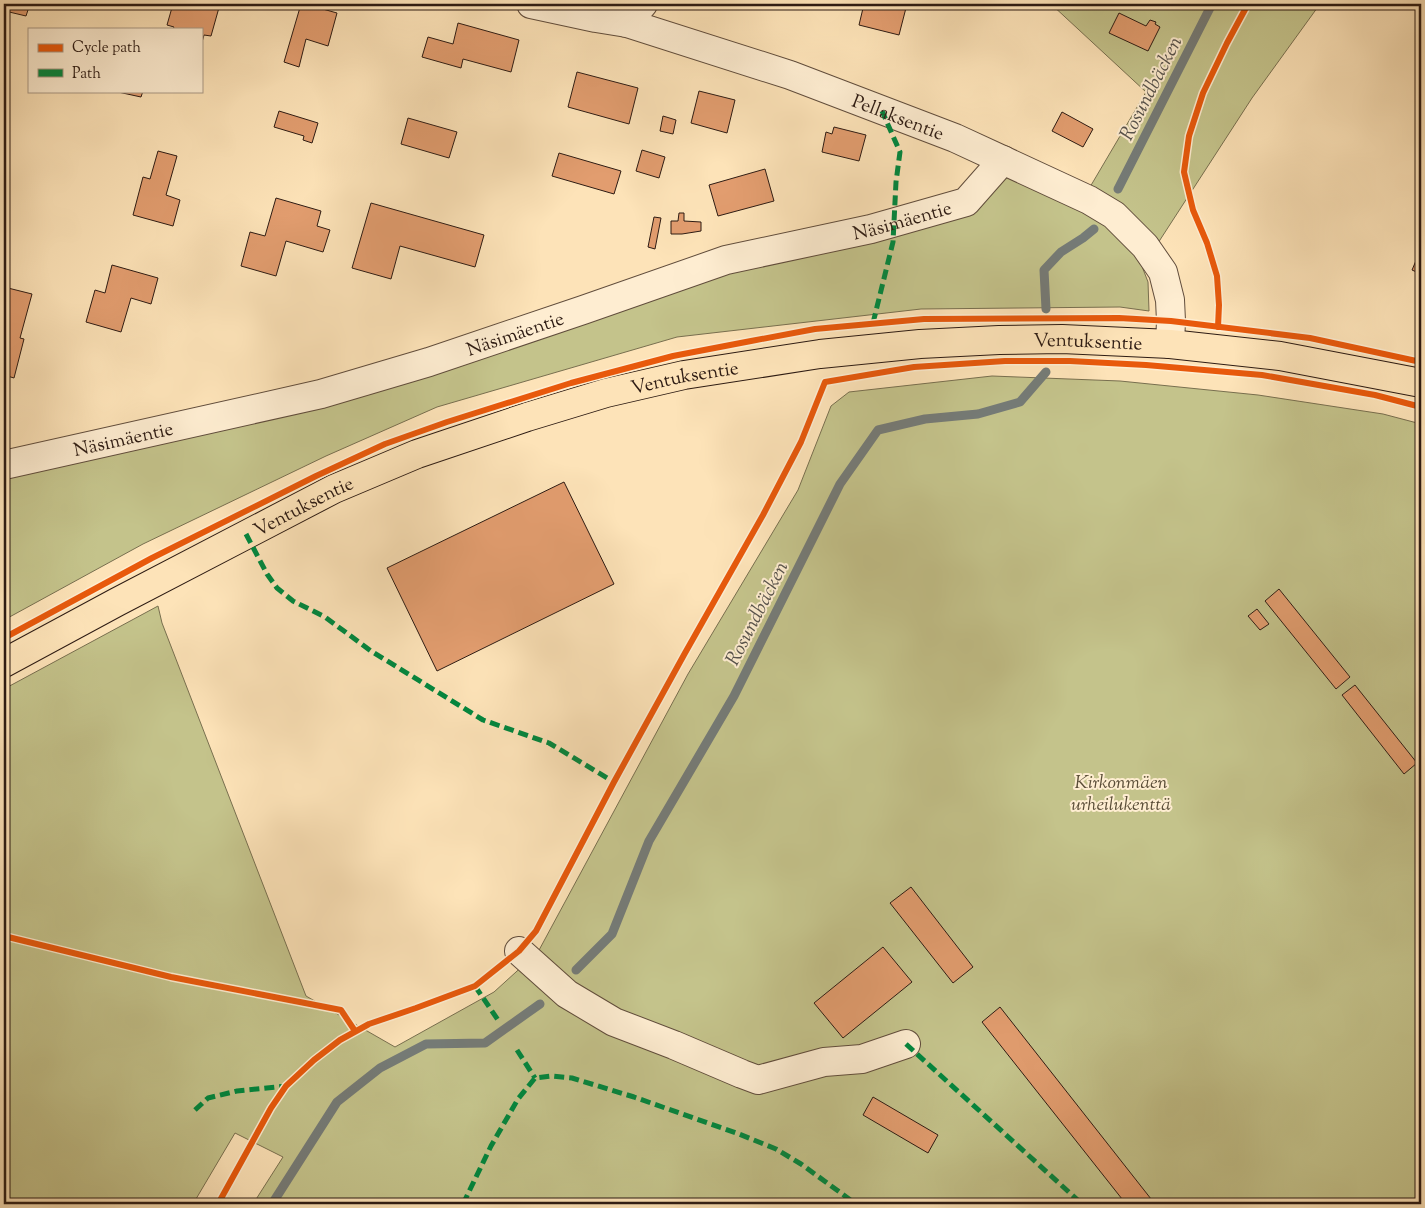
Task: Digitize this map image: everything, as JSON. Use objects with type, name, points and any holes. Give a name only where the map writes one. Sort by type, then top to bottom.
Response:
[{"type":"main road","name":"Ventuksentie","points":[[4,663],[334,490],[417,454],[606,393],[694,374],[828,353],[920,344],[1062,339],[1170,344],[1280,356],[1421,383]]},
{"type":"street","name":"Pellaksentie","points":[[531,4],[596,18],[635,13],[790,76],[955,138],[1089,200],[1114,215],[1145,246],[1163,272],[1170,300],[1170,344]]},
{"type":"street","name":"Näsimäentie","points":[[4,465],[321,394],[456,353],[726,260],[871,229],[966,202],[1003,160]]},
{"type":"street","points":[[519,951],[567,994],[614,1022],[758,1080],[824,1062],[862,1059],[906,1044]]},
{"type":"green space","points":[[1051,4],[1320,4],[1252,98],[1158,243],[1090,187],[1146,92]]},
{"type":"green space","points":[[1007,172],[1112,225],[1138,256],[1148,282],[1149,311],[1120,307],[921,309],[677,337],[437,407],[326,456],[143,544],[4,620],[4,478],[323,405],[730,271],[869,241]]},
{"type":"green space","name":"Kirkonmäen urheilukenttä","points":[[992,376],[1120,381],[1258,395],[1383,414],[1421,424],[1421,1204],[253,1204],[283,1157],[235,1133],[193,1204],[4,1204],[4,689],[158,606],[162,623],[306,996],[395,1047],[494,992],[538,952],[688,674],[798,490],[831,406],[849,392]]},
{"type":"building","points":[[7,4],[30,4],[26,16],[5,11]]},
{"type":"building","points":[[173,4],[220,4],[211,36],[204,35],[202,42],[202,28],[174,28],[167,25]]},
{"type":"building","points":[[301,4],[337,13],[328,46],[306,39],[299,67],[284,62]]},
{"type":"building","points":[[864,4],[907,4],[899,35],[859,25]]},
{"type":"building","points":[[1119,13],[1146,26],[1150,20],[1156,22],[1155,24],[1160,27],[1148,51],[1109,33]]},
{"type":"building","points":[[458,23],[519,40],[511,72],[463,59],[461,68],[422,57],[428,37],[453,44]]},
{"type":"building","points":[[577,72],[638,88],[629,124],[568,107]]},
{"type":"building","points":[[699,91],[735,100],[727,133],[691,123]]},
{"type":"building","points":[[118,92],[143,92],[141,97]]},
{"type":"building","points":[[279,111],[318,123],[312,143],[303,140],[304,136],[274,127]]},
{"type":"building","points":[[1062,112],[1093,129],[1083,147],[1052,131]]},
{"type":"building","points":[[663,116],[676,120],[673,134],[660,131]]},
{"type":"building","points":[[408,118],[457,132],[449,158],[401,144]]},
{"type":"building","points":[[834,127],[866,135],[859,161],[822,152],[826,132],[832,134]]},
{"type":"building","points":[[642,150],[665,157],[659,178],[636,171]]},
{"type":"building","points":[[158,151],[177,156],[166,195],[180,200],[173,226],[133,215],[143,177],[150,179]]},
{"type":"building","points":[[559,153],[621,171],[614,194],[552,176]]},
{"type":"building","points":[[765,169],[774,201],[718,216],[709,185]]},
{"type":"building","points":[[276,198],[321,211],[317,226],[330,230],[323,252],[286,241],[276,276],[241,266],[250,232],[265,236]]},
{"type":"building","points":[[371,203],[484,235],[475,267],[400,246],[391,279],[352,268]]},
{"type":"building","points":[[679,213],[684,213],[684,221],[701,222],[701,231],[671,234],[671,221],[678,221]]},
{"type":"building","points":[[654,217],[661,218],[655,249],[648,247]]},
{"type":"building","points":[[1421,249],[1421,274],[1412,270]]},
{"type":"building","points":[[112,265],[158,278],[151,304],[131,298],[121,332],[86,322],[95,290],[105,293]]},
{"type":"building","points":[[4,287],[32,294],[20,338],[24,339],[14,378],[4,375]]},
{"type":"building","points":[[564,482],[614,584],[437,671],[387,568]]},
{"type":"building","points":[[1279,589],[1350,677],[1336,689],[1265,601]]},
{"type":"building","points":[[1257,609],[1269,624],[1260,630],[1248,616]]},
{"type":"building","points":[[1355,685],[1417,763],[1404,774],[1342,695]]},
{"type":"building","points":[[911,887],[973,967],[953,983],[890,903]]},
{"type":"building","points":[[883,947],[912,982],[843,1038],[814,1003]]},
{"type":"building","points":[[1000,1007],[1155,1204],[1126,1204],[982,1022]]},
{"type":"building","points":[[873,1097],[938,1135],[928,1153],[863,1115]]},
{"type":"waterway","name":"Rosundbäcken","points":[[1118,189],[1212,4]]},
{"type":"waterway","points":[[1046,309],[1044,270],[1061,252],[1094,229]]},
{"type":"waterway","name":"Rosundbäcken","points":[[576,970],[612,934],[649,841],[734,696],[840,484],[878,430],[925,419],[978,414],[1020,402],[1046,372]]},
{"type":"waterway","name":"Rosundbäcken","points":[[272,1204],[337,1102],[380,1068],[426,1044],[485,1043],[540,1004]]},
{"type":"marked path","points":[[873,323],[893,242],[896,182],[900,152],[882,111]]},
{"type":"marked path","points":[[246,534],[267,574],[277,588],[293,601],[325,617],[371,651],[483,720],[549,743],[614,782]]},
{"type":"marked path","points":[[475,986],[498,1020]]},
{"type":"marked path","points":[[906,1044],[1082,1204]]},
{"type":"marked path","points":[[517,1050],[535,1078]]},
{"type":"marked path","points":[[463,1204],[491,1146],[518,1099],[535,1078],[552,1076],[572,1078],[634,1097],[776,1149],[801,1164],[856,1204]]},
{"type":"marked path","points":[[195,1110],[208,1098],[237,1091],[286,1086]]},
{"type":"cycle path","points":[[1218,327],[1217,276],[1207,243],[1193,210],[1184,172],[1189,136],[1203,93],[1248,4]]},
{"type":"cycle path","points":[[4,638],[152,558],[316,476],[385,444],[447,422],[571,383],[673,356],[815,329],[924,319],[1119,318],[1171,321],[1310,338],[1421,362]]},
{"type":"cycle path","points":[[218,1204],[271,1108],[286,1086],[314,1060],[340,1040],[369,1024],[475,986],[519,951],[536,931],[614,782],[763,515],[801,442],[825,382],[914,367],[1005,361],[1070,361],[1146,365],[1262,375],[1375,395],[1421,407]]},
{"type":"cycle path","points":[[4,936],[171,977],[341,1010],[355,1031]]}]
